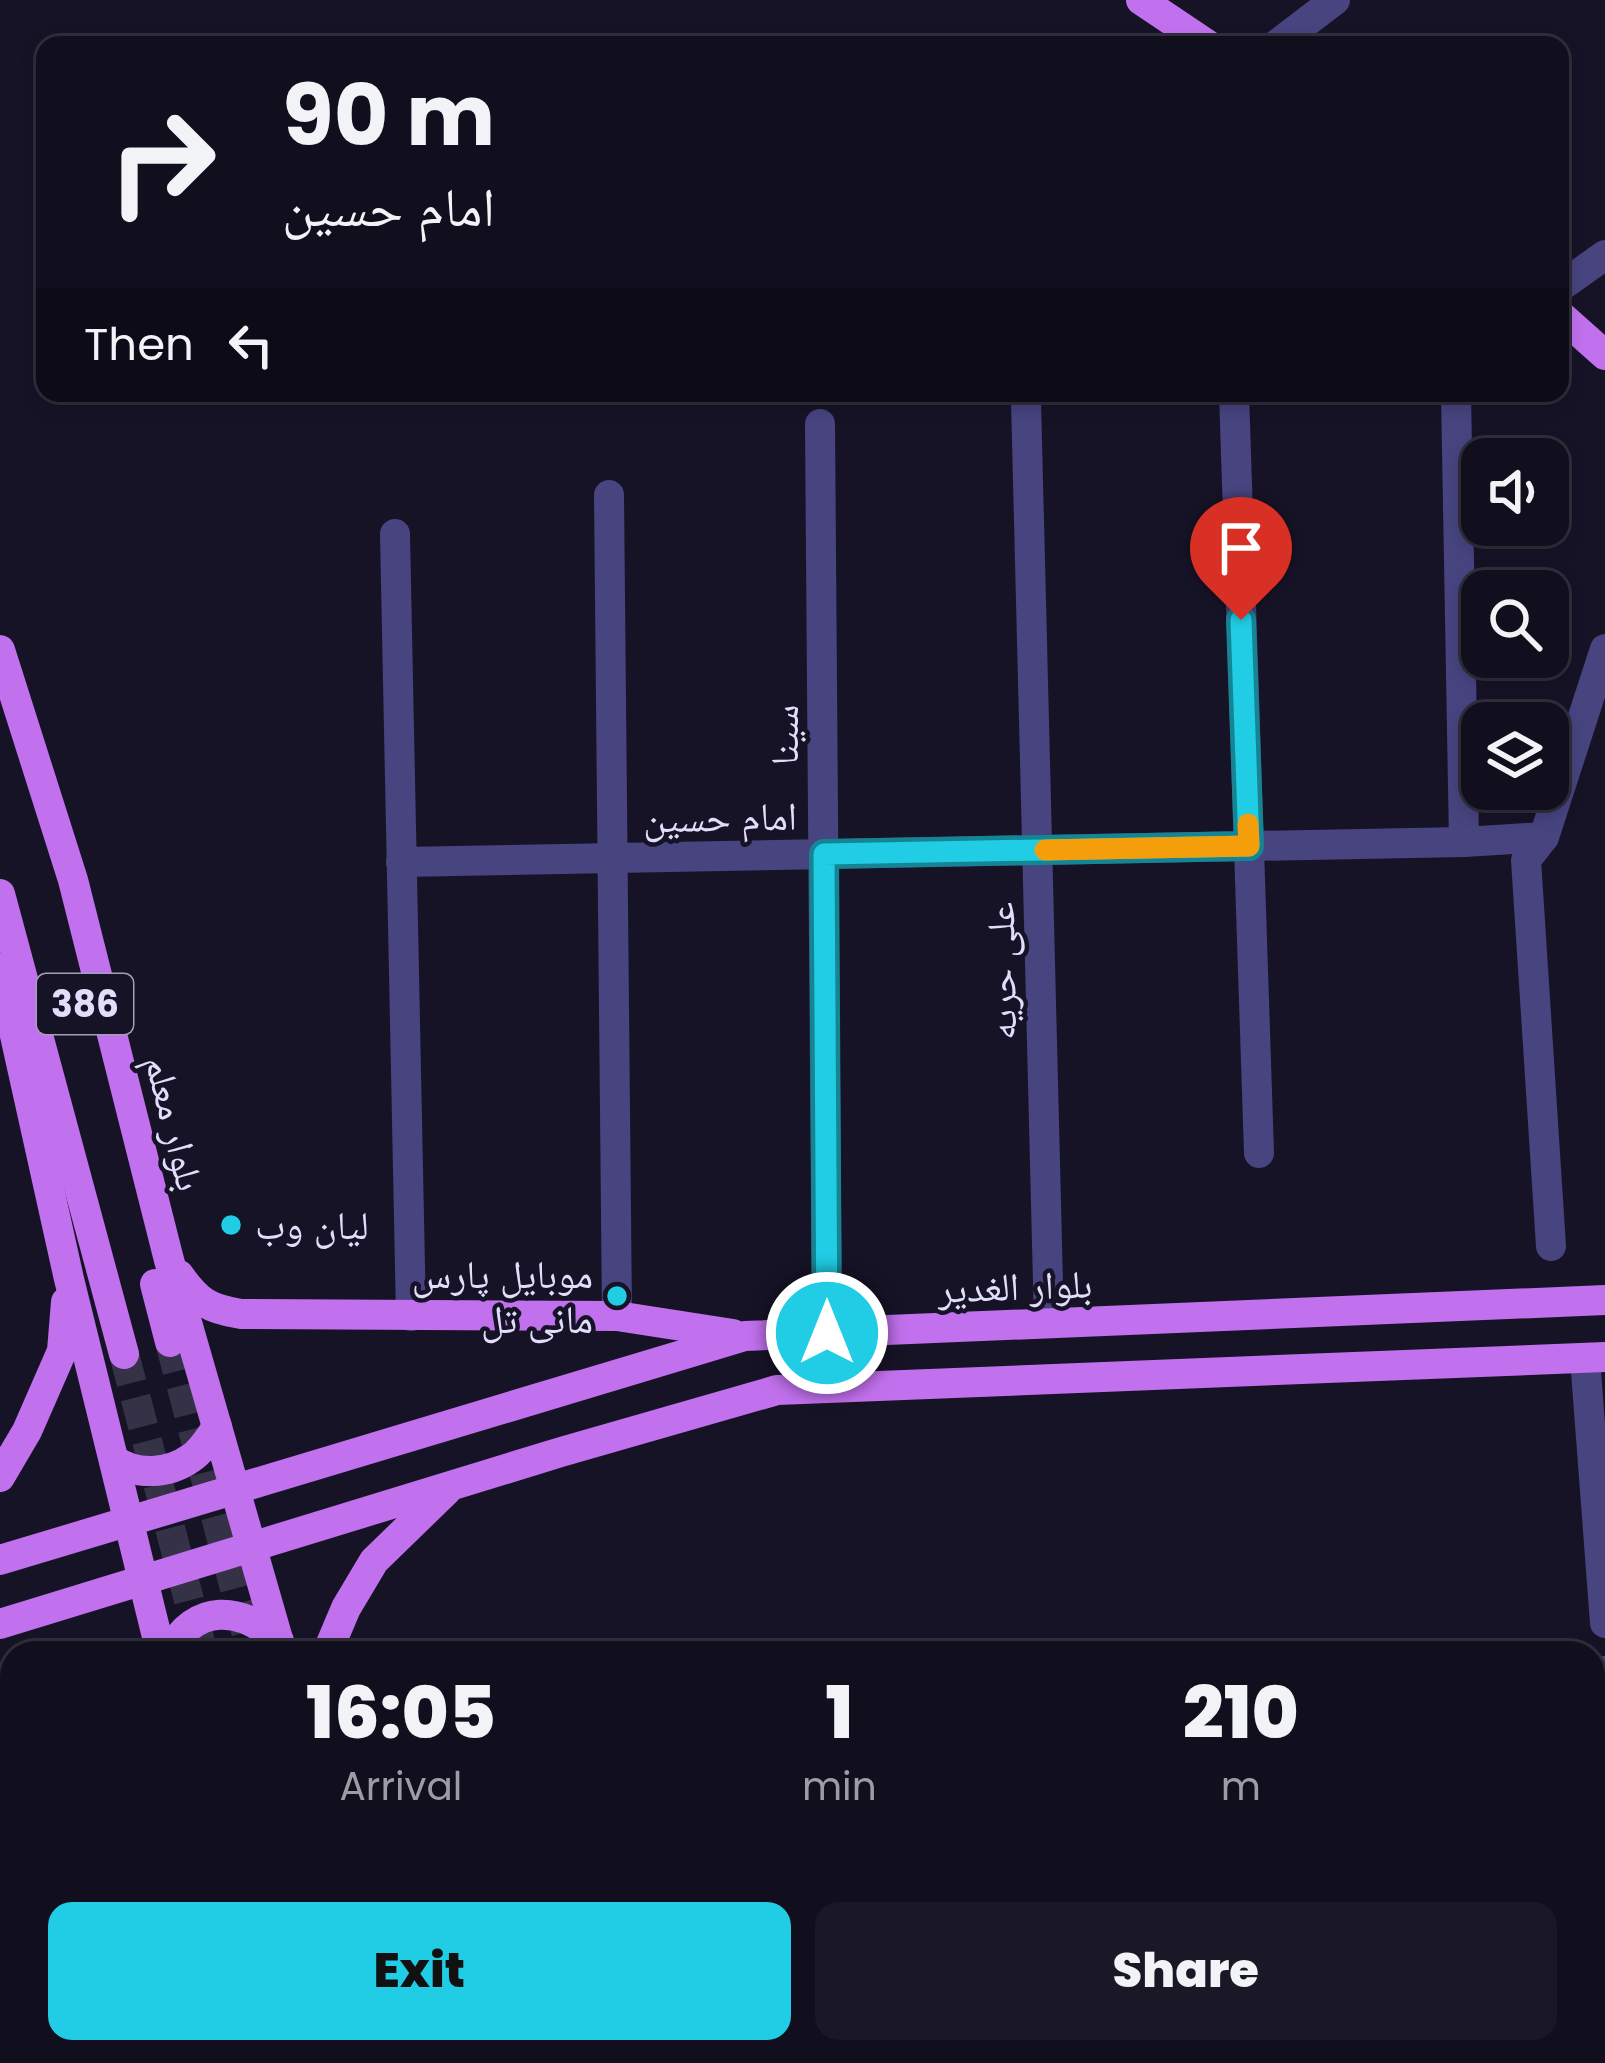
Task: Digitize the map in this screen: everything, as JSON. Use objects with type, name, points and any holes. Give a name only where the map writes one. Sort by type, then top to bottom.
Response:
[{"type":"main road","points":[[1142,0],[1195,36]]},
{"type":"main road","points":[[1569,323],[1605,355]]},
{"type":"main road","name":"بلوار معلم","points":[[0,650],[73,880],[169,1260],[278,1641]]},
{"type":"main road","name":"بلوار معلم","points":[[0,666],[170,1342]]},
{"type":"main road","name":"386","points":[[0,894],[124,1354]]},
{"type":"main road","name":"386","points":[[0,968],[143,1581]]},
{"type":"main road","points":[[169,1260],[193,1296],[215,1310],[617,1316],[745,1336]]},
{"type":"main road","points":[[0,1477],[28,1431],[62,1351],[69,1279]]},
{"type":"main road","name":"بلوار الغدیر","points":[[129,1522],[745,1336],[1605,1300]]},
{"type":"main road","points":[[0,1624],[777,1390],[1595,1358]]},
{"type":"main road","points":[[114,1460],[143,1472],[172,1466],[198,1453],[217,1427]]},
{"type":"main road","points":[[332,1641],[374,1561],[452,1485]]},
{"type":"main road","points":[[0,1560],[129,1522]]},
{"type":"main road","points":[[143,1581],[161,1641]]},
{"type":"main road","points":[[175,1641],[201,1618],[230,1614],[252,1621],[274,1641]]},
{"type":"street","points":[[1288,36],[1335,0]]},
{"type":"street","points":[[1569,281],[1605,255]]},
{"type":"street","name":"علی حریه","points":[[1026,402],[1049,1323]]},
{"type":"street","points":[[1234,402],[1259,1153]]},
{"type":"street","points":[[1456,402],[1464,842]]},
{"type":"street","name":"سینا","points":[[820,424],[827,1333]]},
{"type":"street","points":[[609,495],[617,1316]]},
{"type":"street","points":[[395,534],[411,1316]]},
{"type":"street","points":[[1551,1246],[1535,849],[1605,650]]},
{"type":"street","name":"امام حسین","points":[[401,862],[1464,842],[1535,849]]},
{"type":"street","points":[[1595,1358],[1605,1623]]},
{"type":"tunnel","points":[[170,1342],[249,1641]]},
{"type":"tunnel","points":[[124,1354],[200,1641]]},
{"type":"slow traffic","points":[[1045,850],[1249,846],[1248,824]]},
{"type":"place","name":"لیان وب","points":[[231,1225]]},
{"type":"place","name":"موبایل پارس مانی تل","points":[[617,1296]]},
{"type":"route","points":[[827,1333],[824,854],[1249,846],[1241,620]]}]
